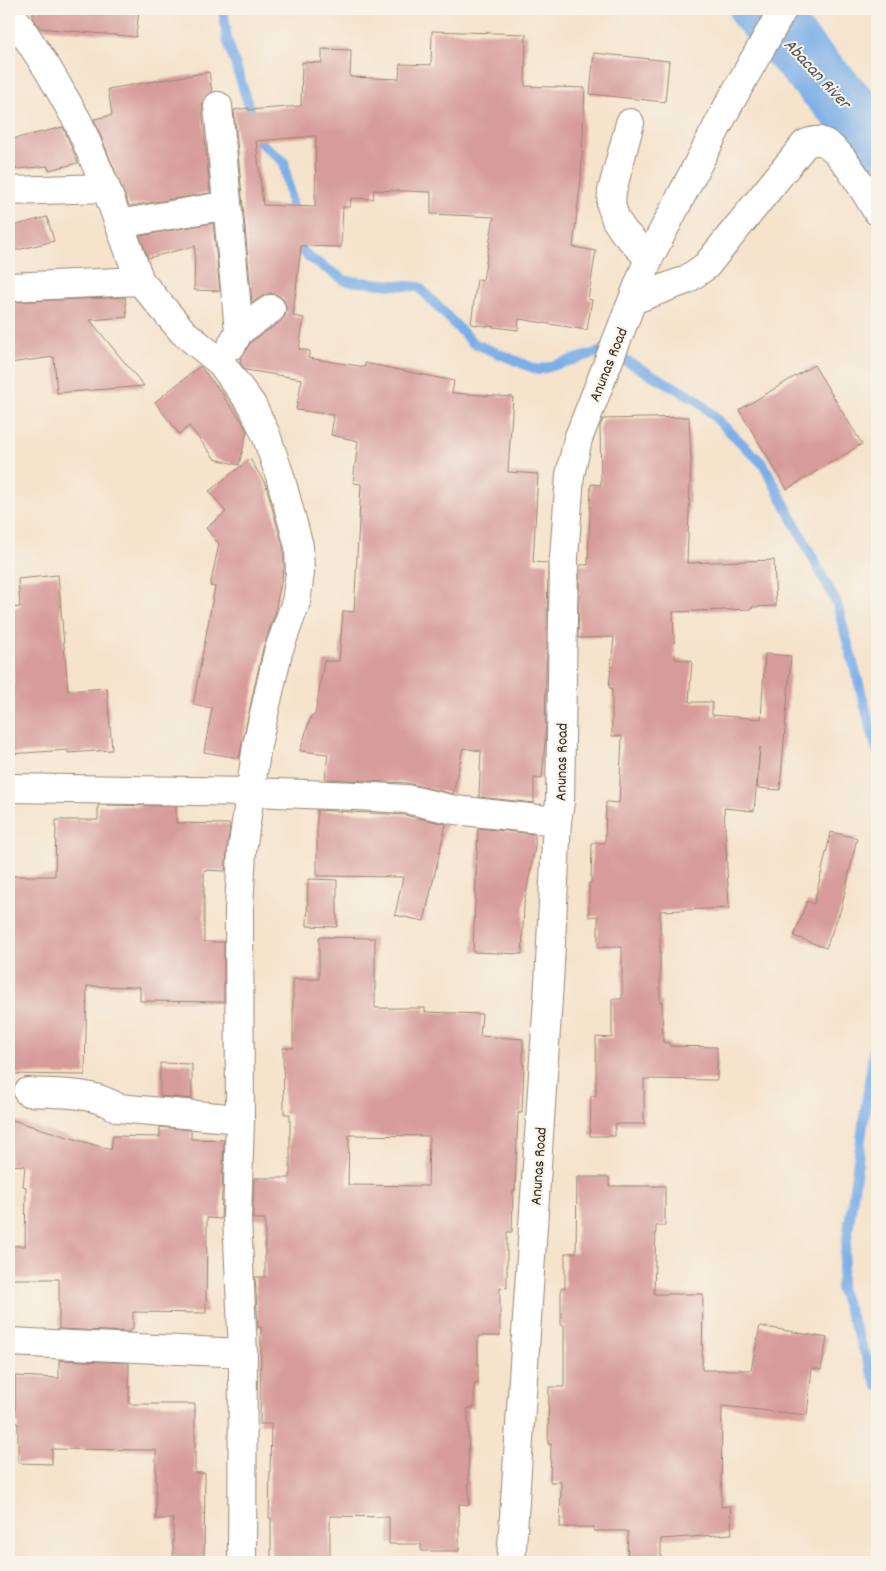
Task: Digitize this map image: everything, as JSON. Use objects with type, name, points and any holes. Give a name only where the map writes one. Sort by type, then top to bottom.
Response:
[{"type":"street","name":"Anunas Road","points":[[511,1562],[560,792],[564,558],[570,475],[578,439],[649,258],[729,104],[783,9]]},
{"type":"street","points":[[9,10],[49,71],[78,122],[106,188],[140,281],[183,332],[221,363],[252,405],[266,436],[280,476],[299,546],[300,573],[296,602],[278,652],[264,710],[257,745],[252,792],[242,851],[239,909],[240,1120],[237,1218],[243,1353],[242,1562]]},
{"type":"street","points":[[218,106],[239,332]]},
{"type":"street","points":[[630,123],[612,191],[611,205],[616,220],[624,232],[649,258]]},
{"type":"street","points":[[630,307],[686,280],[706,266],[805,144],[813,141],[822,142],[839,154],[877,211]]},
{"type":"street","points":[[9,191],[106,188]]},
{"type":"street","points":[[118,224],[211,208]]},
{"type":"street","points":[[9,287],[140,281]]},
{"type":"street","points":[[221,363],[239,332],[270,309]]},
{"type":"street","points":[[9,788],[252,792],[357,796],[406,800],[455,810],[557,822]]},
{"type":"street","points":[[28,1092],[95,1097],[110,1102],[118,1108],[240,1120]]},
{"type":"street","points":[[9,1342],[243,1353]]},
{"type":"building","points":[[33,9],[139,9],[136,37],[40,28],[33,18]]},
{"type":"building","points":[[432,31],[526,34],[525,86],[585,88],[581,178],[573,247],[596,251],[588,299],[592,300],[587,330],[519,319],[518,330],[471,324],[477,279],[483,280],[494,217],[431,214],[431,192],[374,190],[373,199],[351,198],[350,207],[343,207],[341,247],[301,246],[293,316],[304,318],[299,349],[310,351],[308,358],[365,367],[365,363],[454,381],[452,393],[513,397],[508,472],[538,474],[533,562],[548,563],[545,742],[542,779],[534,778],[534,803],[479,797],[481,751],[463,748],[453,794],[407,783],[325,779],[328,754],[300,751],[311,716],[315,715],[324,661],[339,661],[343,611],[354,612],[361,484],[353,483],[358,441],[331,435],[334,415],[296,410],[302,379],[246,370],[240,363],[241,357],[251,342],[280,322],[285,316],[287,308],[284,300],[278,295],[270,293],[252,303],[234,110],[301,106],[302,62],[322,63],[322,49],[351,50],[350,77],[399,79],[400,64],[431,65]],"holes":[[[316,136],[315,207],[263,205],[256,141]]]},
{"type":"building","points":[[594,53],[669,61],[665,102],[590,94]]},
{"type":"building","points":[[209,72],[212,92],[204,99],[202,107],[210,193],[129,206],[94,119],[112,115],[108,89]]},
{"type":"building","points":[[63,127],[78,163],[49,170],[48,166],[9,170],[9,140]]},
{"type":"building","points":[[47,217],[54,241],[9,252],[9,227]]},
{"type":"building","points":[[213,223],[220,291],[194,290],[195,246],[148,258],[140,236]]},
{"type":"building","points":[[125,297],[127,317],[90,320],[144,386],[57,393],[54,357],[9,363],[9,302]]},
{"type":"building","points":[[814,365],[862,444],[787,489],[739,410]]},
{"type":"building","points":[[200,366],[225,397],[242,421],[247,432],[239,465],[215,459],[189,426],[179,434],[155,402]]},
{"type":"building","points":[[689,417],[691,460],[687,563],[774,560],[776,606],[752,607],[752,609],[673,612],[675,659],[692,661],[689,702],[712,702],[712,715],[761,719],[765,654],[791,656],[780,790],[757,788],[760,747],[754,811],[724,808],[729,908],[660,911],[660,1002],[662,1002],[663,1042],[669,1043],[670,1046],[717,1047],[717,1080],[644,1079],[644,1124],[615,1124],[615,1136],[590,1136],[591,1096],[596,1096],[596,1037],[612,1038],[612,999],[622,999],[622,947],[598,947],[598,916],[589,917],[592,843],[605,843],[606,802],[619,803],[622,736],[612,736],[612,688],[609,688],[614,637],[578,638],[580,565],[588,565],[591,484],[601,485],[600,426],[603,419]]},
{"type":"building","points":[[250,459],[266,485],[283,548],[284,568],[276,611],[263,648],[239,758],[204,752],[212,708],[193,705],[215,587],[210,586],[219,544],[206,528],[226,512],[209,491]]},
{"type":"building","points":[[58,575],[68,691],[107,688],[112,750],[68,753],[68,750],[9,754],[9,686],[14,686],[9,608],[20,607],[18,579]]},
{"type":"building","points":[[98,805],[176,806],[176,823],[230,824],[225,871],[204,870],[204,942],[224,942],[224,1002],[140,1001],[140,987],[87,986],[85,1075],[9,1074],[9,876],[55,876],[56,820],[98,820]]},
{"type":"building","points":[[317,810],[404,815],[446,824],[424,921],[395,915],[403,877],[317,876]]},
{"type":"building","points":[[478,828],[535,834],[535,847],[524,904],[522,954],[473,952]]},
{"type":"building","points":[[831,832],[857,838],[841,909],[826,948],[794,936],[807,901],[814,904]]},
{"type":"building","points":[[308,879],[337,880],[337,927],[307,926]]},
{"type":"building","points":[[319,937],[375,938],[375,1008],[425,1008],[425,1012],[482,1014],[480,1036],[523,1039],[522,1113],[518,1113],[512,1232],[507,1232],[507,1288],[500,1287],[500,1336],[478,1336],[478,1384],[474,1384],[474,1408],[468,1408],[469,1505],[459,1504],[459,1551],[421,1551],[421,1544],[389,1544],[389,1517],[330,1516],[330,1560],[271,1559],[271,1518],[269,1518],[271,1424],[260,1424],[261,1327],[258,1327],[255,1277],[265,1277],[265,1219],[253,1219],[254,1178],[290,1178],[290,1114],[284,1114],[283,1048],[293,1048],[293,979],[319,979]],"holes":[[[349,1135],[429,1136],[428,1186],[348,1185]]]},
{"type":"building","points":[[160,1063],[192,1064],[192,1099],[160,1096]]},
{"type":"building","points":[[12,1120],[111,1150],[113,1136],[160,1137],[160,1127],[191,1130],[191,1139],[224,1140],[221,1219],[207,1218],[206,1313],[133,1312],[133,1329],[130,1329],[130,1332],[59,1329],[59,1279],[9,1279],[9,1246],[25,1246],[26,1187],[23,1186],[25,1166],[9,1165]]},
{"type":"building","points":[[577,1177],[609,1177],[609,1186],[665,1186],[665,1226],[656,1226],[654,1294],[703,1294],[702,1370],[751,1370],[760,1326],[827,1338],[821,1370],[812,1368],[807,1415],[722,1406],[721,1507],[730,1506],[732,1534],[661,1539],[661,1562],[627,1562],[628,1532],[594,1531],[594,1527],[560,1527],[561,1482],[550,1482],[551,1444],[548,1444],[549,1387],[564,1387],[564,1325],[561,1325],[561,1288],[565,1288],[565,1253],[576,1253]]},
{"type":"building","points":[[59,1360],[129,1363],[129,1404],[195,1404],[195,1473],[205,1473],[204,1562],[173,1562],[173,1519],[156,1519],[156,1450],[52,1449],[52,1464],[18,1463],[18,1423],[15,1423],[15,1376],[59,1378]]},
{"type":"waterway","points":[[223,9],[227,39],[261,143],[284,162],[294,218]]},
{"type":"waterway","name":"Abacan River","points":[[759,9],[877,138]]},
{"type":"waterway","points":[[298,237],[299,247],[310,258],[346,281],[419,287],[473,343],[538,370],[606,350],[696,399],[764,465],[837,604],[877,750]]},
{"type":"waterway","points":[[877,1026],[840,1288],[877,1385]]}]
